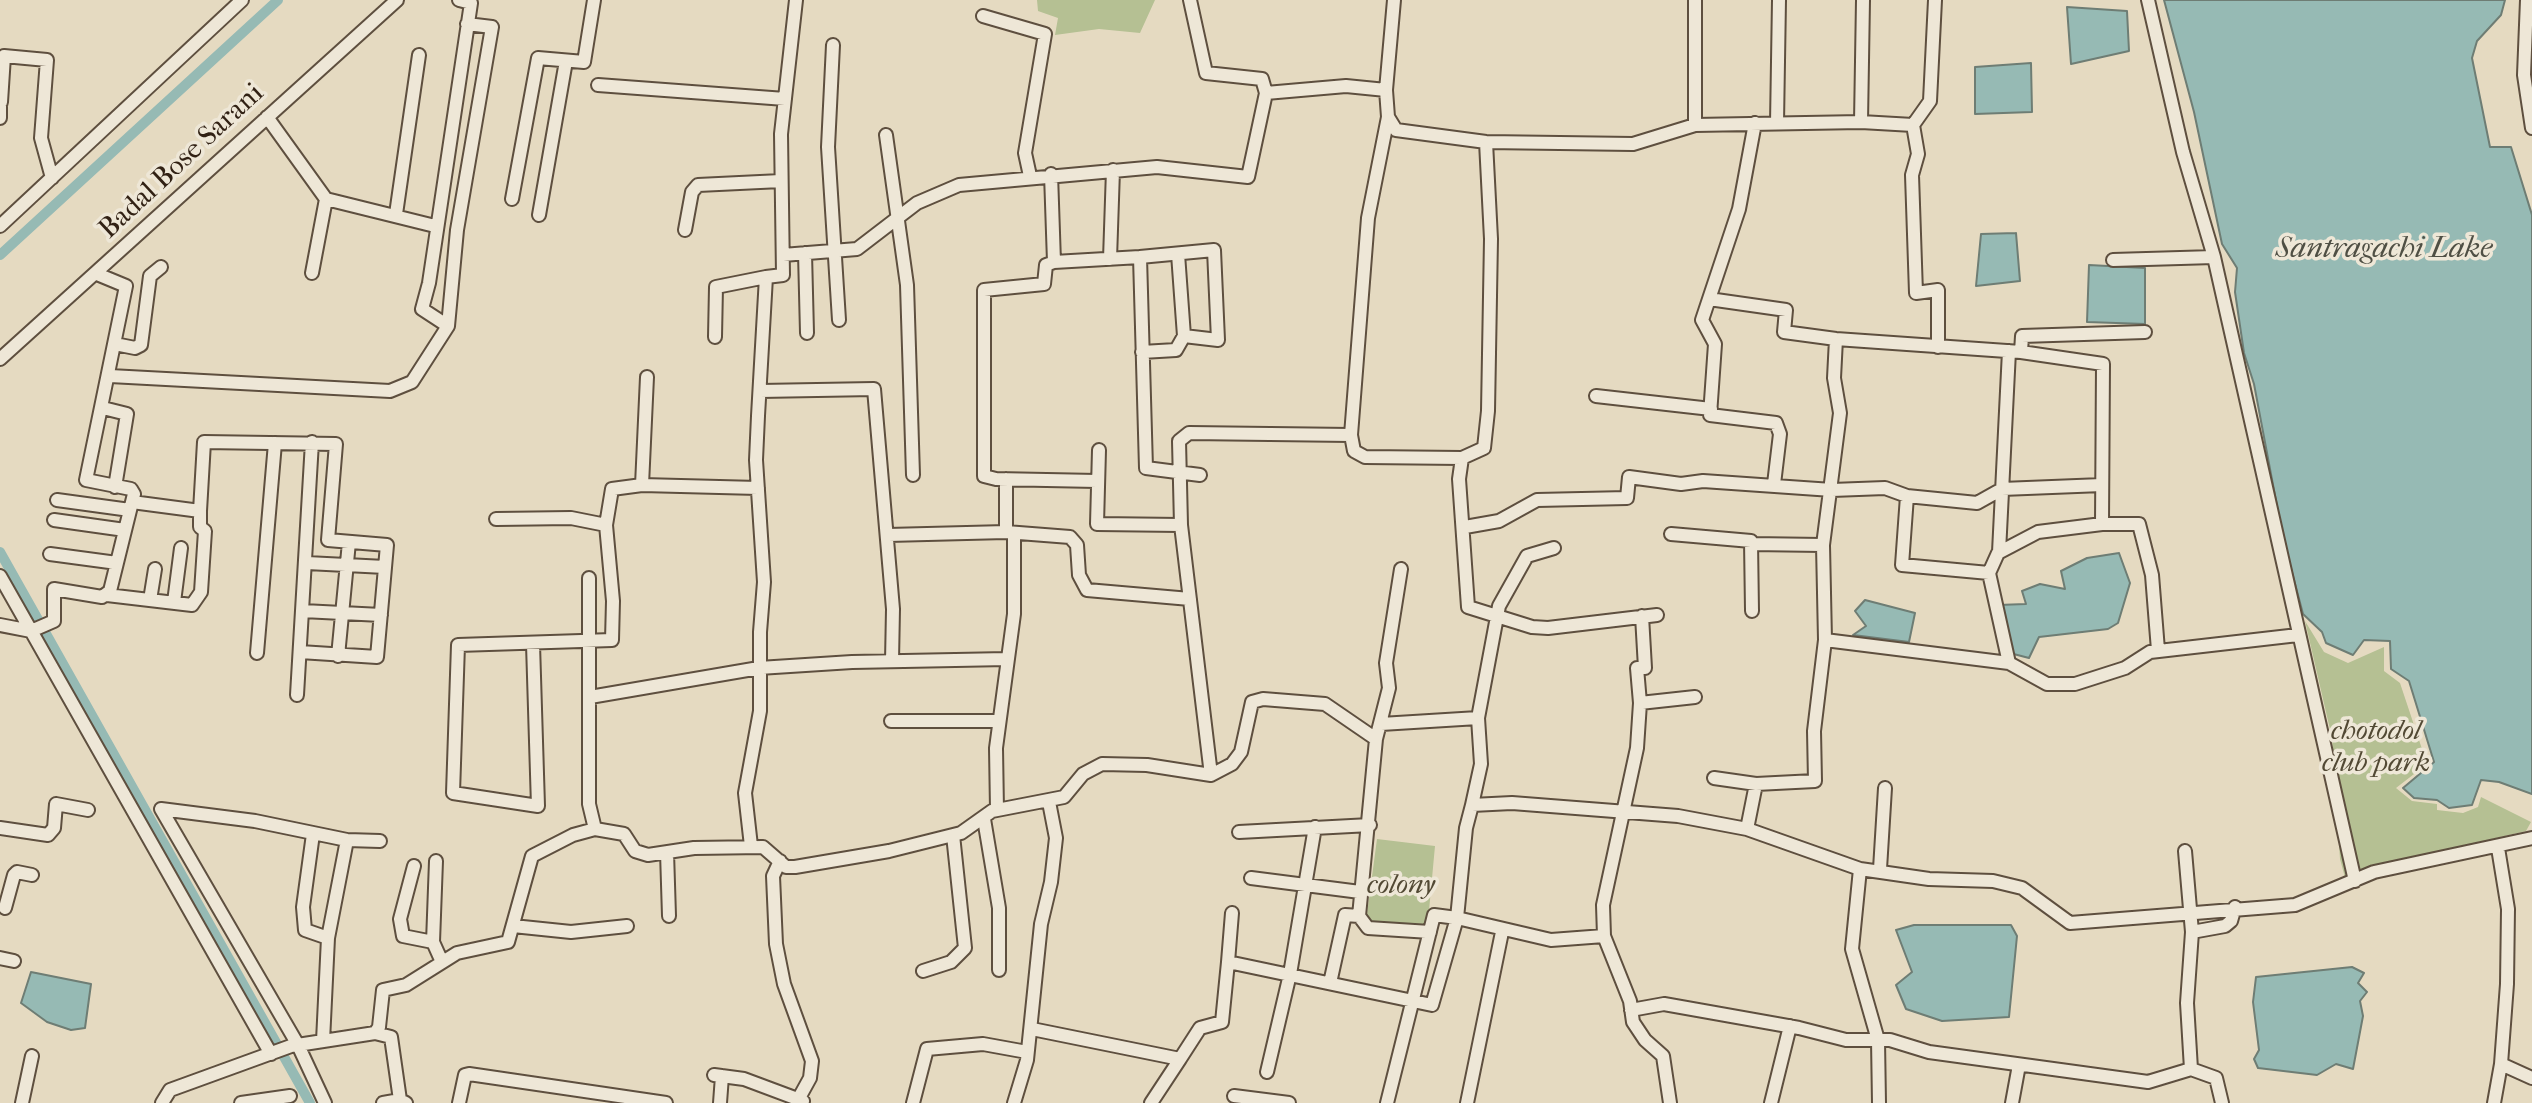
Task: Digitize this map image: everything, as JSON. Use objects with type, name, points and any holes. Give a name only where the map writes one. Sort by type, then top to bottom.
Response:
[{"type":"street","points":[[3,224],[242,0]]},
{"type":"street","name":"Badal Bose Sarani","points":[[0,359],[397,0]]},
{"type":"street","points":[[448,326],[422,309],[429,283],[435,226],[471,3],[459,0]]},
{"type":"street","points":[[512,199],[538,58],[584,62],[594,0]]},
{"type":"street","points":[[715,337],[716,287],[783,275],[781,181],[785,99],[796,0]]},
{"type":"street","points":[[783,255],[857,249],[917,203],[949,188],[1030,176],[1157,167],[1248,177],[1266,93],[1262,79],[1206,73],[1190,0]]},
{"type":"street","points":[[1394,0],[1386,90],[1388,117],[1368,218],[1351,435],[1354,451],[1365,457],[1462,458],[1484,448],[1488,411],[1491,239],[1486,142]]},
{"type":"street","points":[[1695,0],[1695,125]]},
{"type":"street","points":[[1777,123],[1779,0]]},
{"type":"street","points":[[1861,122],[1863,0]]},
{"type":"street","points":[[1935,0],[1930,101],[1913,125],[1918,154],[1912,175],[1916,293],[1938,290],[1938,347]]},
{"type":"street","points":[[2148,0],[2183,152],[2214,257],[2355,881]]},
{"type":"street","points":[[2527,0],[2524,75],[2532,128]]},
{"type":"street","points":[[983,16],[1045,34],[1025,153],[1030,176]]},
{"type":"street","points":[[110,376],[390,391],[412,382],[448,326],[457,230],[492,27],[467,24]]},
{"type":"street","points":[[833,45],[828,147],[839,320]]},
{"type":"street","points":[[396,214],[419,55]]},
{"type":"street","points":[[0,118],[4,56],[47,60],[41,138],[52,178]]},
{"type":"street","points":[[539,215],[566,61]]},
{"type":"street","points":[[598,85],[785,99]]},
{"type":"street","points":[[1266,93],[1346,86],[1386,90]]},
{"type":"street","points":[[267,117],[326,199],[435,226]]},
{"type":"street","points":[[1388,117],[1396,130],[1486,142],[1633,144],[1695,125],[1861,122],[1913,125]]},
{"type":"street","points":[[1755,123],[1739,209],[1702,320],[1715,344],[1710,415],[1776,423],[1780,434],[1774,484]]},
{"type":"street","points":[[886,135],[907,285],[913,475]]},
{"type":"street","points":[[1110,259],[1113,170]]},
{"type":"street","points":[[1051,174],[1054,262]]},
{"type":"street","points":[[685,230],[692,192],[698,185],[781,181]]},
{"type":"street","points":[[312,273],[326,199]]},
{"type":"street","points":[[0,208],[3,224]]},
{"type":"street","points":[[1097,481],[984,476],[983,294],[989,287],[1044,284],[1046,265],[1054,262],[1214,250],[1218,340],[1184,336]]},
{"type":"street","points":[[805,253],[807,333]]},
{"type":"street","points":[[1142,352],[1176,350],[1184,336],[1178,254]]},
{"type":"street","points":[[1140,257],[1146,468],[1200,475]]},
{"type":"street","points":[[2113,260],[2214,257]]},
{"type":"street","points":[[115,344],[135,348],[141,345],[150,276],[161,267]]},
{"type":"street","points":[[97,274],[148,292]]},
{"type":"street","points":[[751,846],[745,793],[760,711],[764,582],[758,488],[766,277]]},
{"type":"street","points":[[107,595],[131,506],[131,489],[86,480],[110,376],[126,286]]},
{"type":"street","points":[[1709,299],[1786,310],[1784,332],[1836,339],[2015,352],[2103,364],[2102,524]]},
{"type":"street","points":[[2009,663],[1989,573],[1999,552],[2015,352],[2022,336],[2145,332]]},
{"type":"street","points":[[1714,778],[1756,784],[1815,781],[1814,731],[1825,640],[1823,545],[1840,413],[1834,378],[1836,339]]},
{"type":"street","points":[[642,485],[647,377]]},
{"type":"street","points":[[760,391],[874,389],[893,609],[892,661]]},
{"type":"street","points":[[1596,396],[1711,409]]},
{"type":"street","points":[[103,408],[127,414],[115,487]]},
{"type":"street","points":[[1211,775],[1181,525],[1179,441],[1189,433],[1351,435]]},
{"type":"street","points":[[0,625],[31,631],[54,621],[54,589],[192,605],[201,592],[205,531],[200,527],[204,442],[336,444],[328,540],[387,545],[377,657],[300,652]]},
{"type":"street","points":[[297,695],[312,442]]},
{"type":"street","points":[[257,653],[275,443]]},
{"type":"street","points":[[1099,450],[1097,524],[1181,525]]},
{"type":"street","points":[[1462,458],[1459,479],[1465,527],[1465,601],[1468,607],[1548,628],[1657,615]]},
{"type":"street","points":[[1465,527],[1499,521],[1537,500],[1627,498],[1629,477],[1681,484],[1774,484],[1832,490],[1885,488],[1907,496],[1977,503],[2002,489],[2102,485]]},
{"type":"street","points":[[997,810],[999,721],[1014,614],[1006,479]]},
{"type":"street","points":[[533,644],[538,806],[453,793],[458,645],[612,640],[613,601],[606,525],[612,489],[642,485],[758,488]]},
{"type":"street","points":[[1907,496],[1902,565],[1989,573]]},
{"type":"street","points":[[57,500],[200,511]]},
{"type":"street","points":[[496,519],[571,518],[606,525]]},
{"type":"street","points":[[54,520],[125,530]]},
{"type":"street","points":[[1999,552],[2038,532],[2102,524],[2139,524],[2152,575],[2158,650]]},
{"type":"street","points":[[888,535],[1010,533],[1075,539],[1079,575],[1091,592],[1190,599]]},
{"type":"street","points":[[1671,534],[1744,540],[1751,544],[1823,545]]},
{"type":"street","points":[[338,656],[349,542]]},
{"type":"street","points":[[1751,544],[1752,611]]},
{"type":"street","points":[[174,602],[181,548]]},
{"type":"street","points":[[1228,962],[1432,1005],[1457,918],[1466,828],[1481,764],[1478,718],[1497,616],[1527,556],[1554,548]]},
{"type":"street","points":[[50,554],[117,563]]},
{"type":"street","points":[[307,563],[385,567]]},
{"type":"street","points":[[150,600],[155,569]]},
{"type":"street","points":[[1401,569],[1386,663],[1389,688],[1376,739],[1359,916],[1368,928],[1430,932]]},
{"type":"street","points":[[0,576],[271,1054]]},
{"type":"street","points":[[589,578],[589,804],[595,829]]},
{"type":"street","points":[[303,611],[381,615]]},
{"type":"street","points":[[1642,616],[1645,668],[1637,668],[1640,703],[1637,748],[1603,905],[1604,936],[1633,1022],[1645,1040],[1663,1056],[1670,1103]]},
{"type":"street","points":[[1825,640],[2009,663],[2047,684],[2075,684],[2113,673],[2158,650],[2298,635]]},
{"type":"street","points":[[590,697],[759,668],[1007,659]]},
{"type":"street","points":[[1640,703],[1695,697]]},
{"type":"street","points":[[375,1033],[379,1027],[383,990],[406,985],[457,953],[508,942],[532,856],[573,835],[595,829],[624,834],[640,854],[751,846],[766,848],[780,861],[795,867],[953,835],[997,810],[1049,802],[1069,794],[1083,774],[1102,764],[1147,765],[1211,775],[1232,764],[1241,752],[1252,702],[1263,699],[1325,704],[1376,739]]},
{"type":"street","points":[[1381,724],[1478,718]]},
{"type":"street","points":[[891,721],[999,721]]},
{"type":"street","points":[[1747,829],[1756,784]]},
{"type":"street","points":[[1880,869],[1885,788]]},
{"type":"street","points":[[1014,1103],[1032,1029],[1041,924],[1051,882],[1056,838],[1049,802]]},
{"type":"street","points":[[1472,805],[1512,803],[1678,816],[1747,829],[1860,869],[1880,869],[1929,879],[1993,881],[2022,888],[2070,923],[2189,915],[2235,907],[2295,905],[2374,872],[2498,848],[2532,838]]},
{"type":"street","points":[[0,828],[48,835],[54,828],[56,804],[88,810]]},
{"type":"street","points":[[325,1103],[161,809],[255,821],[347,840],[380,841]]},
{"type":"street","points":[[984,819],[999,908],[999,970]]},
{"type":"street","points":[[1239,832],[1370,825]]},
{"type":"street","points":[[1267,1072],[1290,974],[1315,827]]},
{"type":"street","points":[[313,834],[303,907],[305,930],[328,938]]},
{"type":"street","points":[[923,971],[951,962],[965,948],[953,835]]},
{"type":"street","points":[[323,1041],[328,938],[347,840]]},
{"type":"street","points":[[2494,1103],[2501,1064],[2508,909],[2498,848]]},
{"type":"street","points":[[2185,851],[2192,932],[2187,1003],[2191,1069]]},
{"type":"street","points":[[667,852],[669,916]]},
{"type":"street","points":[[436,861],[433,942],[442,962]]},
{"type":"street","points":[[720,1103],[718,1075],[744,1079],[802,1101],[810,1078],[812,1061],[784,984],[776,944],[773,876],[780,861]]},
{"type":"street","points":[[414,866],[400,919],[403,936],[433,942]]},
{"type":"street","points":[[1860,869],[1852,949],[1878,1040],[1879,1103]]},
{"type":"street","points":[[6,908],[14,875],[32,875]]},
{"type":"street","points":[[1251,878],[1360,892]]},
{"type":"street","points":[[2192,932],[2225,926],[2235,907]]},
{"type":"street","points":[[1151,1103],[1200,1028],[1222,1022],[1232,913]]},
{"type":"street","points":[[1330,983],[1345,915],[1359,916]]},
{"type":"street","points":[[1387,1103],[1434,915],[1457,918],[1502,932],[1551,940],[1579,941],[1604,936]]},
{"type":"street","points":[[513,926],[571,932],[627,926]]},
{"type":"street","points":[[1467,1103],[1502,932]]},
{"type":"street","points":[[0,958],[14,961]]},
{"type":"street","points":[[1631,1010],[1664,1004],[1790,1026],[1846,1040],[1878,1040],[1929,1052],[2148,1082],[2191,1069],[2216,1078],[2222,1103]]},
{"type":"street","points":[[1771,1103],[1790,1026]]},
{"type":"street","points":[[1032,1029],[1180,1059]]},
{"type":"street","points":[[162,1103],[170,1090],[294,1045],[375,1033],[391,1037],[403,1101],[383,1103]]},
{"type":"street","points":[[913,1103],[927,1049],[983,1044],[1027,1052]]},
{"type":"street","points":[[22,1103],[32,1056]]},
{"type":"street","points":[[2501,1064],[2532,1078]]},
{"type":"street","points":[[2012,1103],[2019,1065]]},
{"type":"street","points":[[459,1103],[465,1075],[469,1074],[666,1103]]},
{"type":"street","points":[[241,1103],[290,1096]]},
{"type":"street","points":[[1234,1096],[1289,1103]]},
{"type":"green space","points":[[1037,0],[1155,0],[1140,33],[1099,29],[1055,35],[1058,18],[1038,11]]},
{"type":"green space","name":"chotodol club park","points":[[2305,621],[2324,652],[2348,663],[2384,647],[2384,671],[2400,683],[2427,764],[2396,788],[2412,801],[2437,804],[2437,810],[2463,813],[2478,807],[2481,797],[2531,822],[2526,831],[2374,871],[2347,885],[2340,859],[2332,738]]},
{"type":"green space","name":"colony","points":[[1377,839],[1435,846],[1427,932],[1365,929]]},
{"type":"water","name":"Santragachi Lake","points":[[2164,0],[2505,0],[2501,15],[2477,41],[2472,58],[2490,147],[2511,147],[2532,215],[2532,794],[2499,782],[2481,780],[2472,805],[2449,808],[2437,800],[2414,798],[2403,788],[2434,762],[2409,681],[2391,669],[2390,641],[2364,640],[2353,655],[2326,643],[2322,632],[2303,614],[2283,538],[2254,384],[2244,353],[2235,292],[2237,268],[2222,244],[2194,112]]},
{"type":"water","points":[[2067,7],[2127,11],[2129,51],[2071,64]]},
{"type":"water","points":[[2031,63],[2032,112],[1975,114],[1975,67]]},
{"type":"water","points":[[2016,233],[2020,281],[1976,286],[1981,234]]},
{"type":"water","points":[[2089,265],[2145,268],[2145,324],[2087,322]]},
{"type":"water","points":[[2119,553],[2130,583],[2118,623],[2108,629],[2039,637],[2029,658],[2002,651],[1998,605],[2026,604],[2022,591],[2040,584],[2065,589],[2061,571],[2087,558]]},
{"type":"water","points":[[1865,600],[1915,613],[1909,642],[1853,635],[1866,626],[1855,611]]},
{"type":"water","points":[[1914,925],[2011,925],[2017,936],[2009,1017],[1942,1021],[1906,1009],[1896,985],[1912,972],[1896,930]]},
{"type":"water","points":[[2352,967],[2364,973],[2358,983],[2367,992],[2360,1001],[2363,1016],[2353,1069],[2336,1064],[2317,1075],[2258,1068],[2254,1059],[2259,1050],[2253,1002],[2256,977]]},
{"type":"water","points":[[31,972],[91,984],[85,1028],[71,1030],[47,1022],[21,1003]]},
{"type":"waterway","points":[[0,255],[278,0]]},
{"type":"waterway","points":[[0,552],[310,1103]]}]
